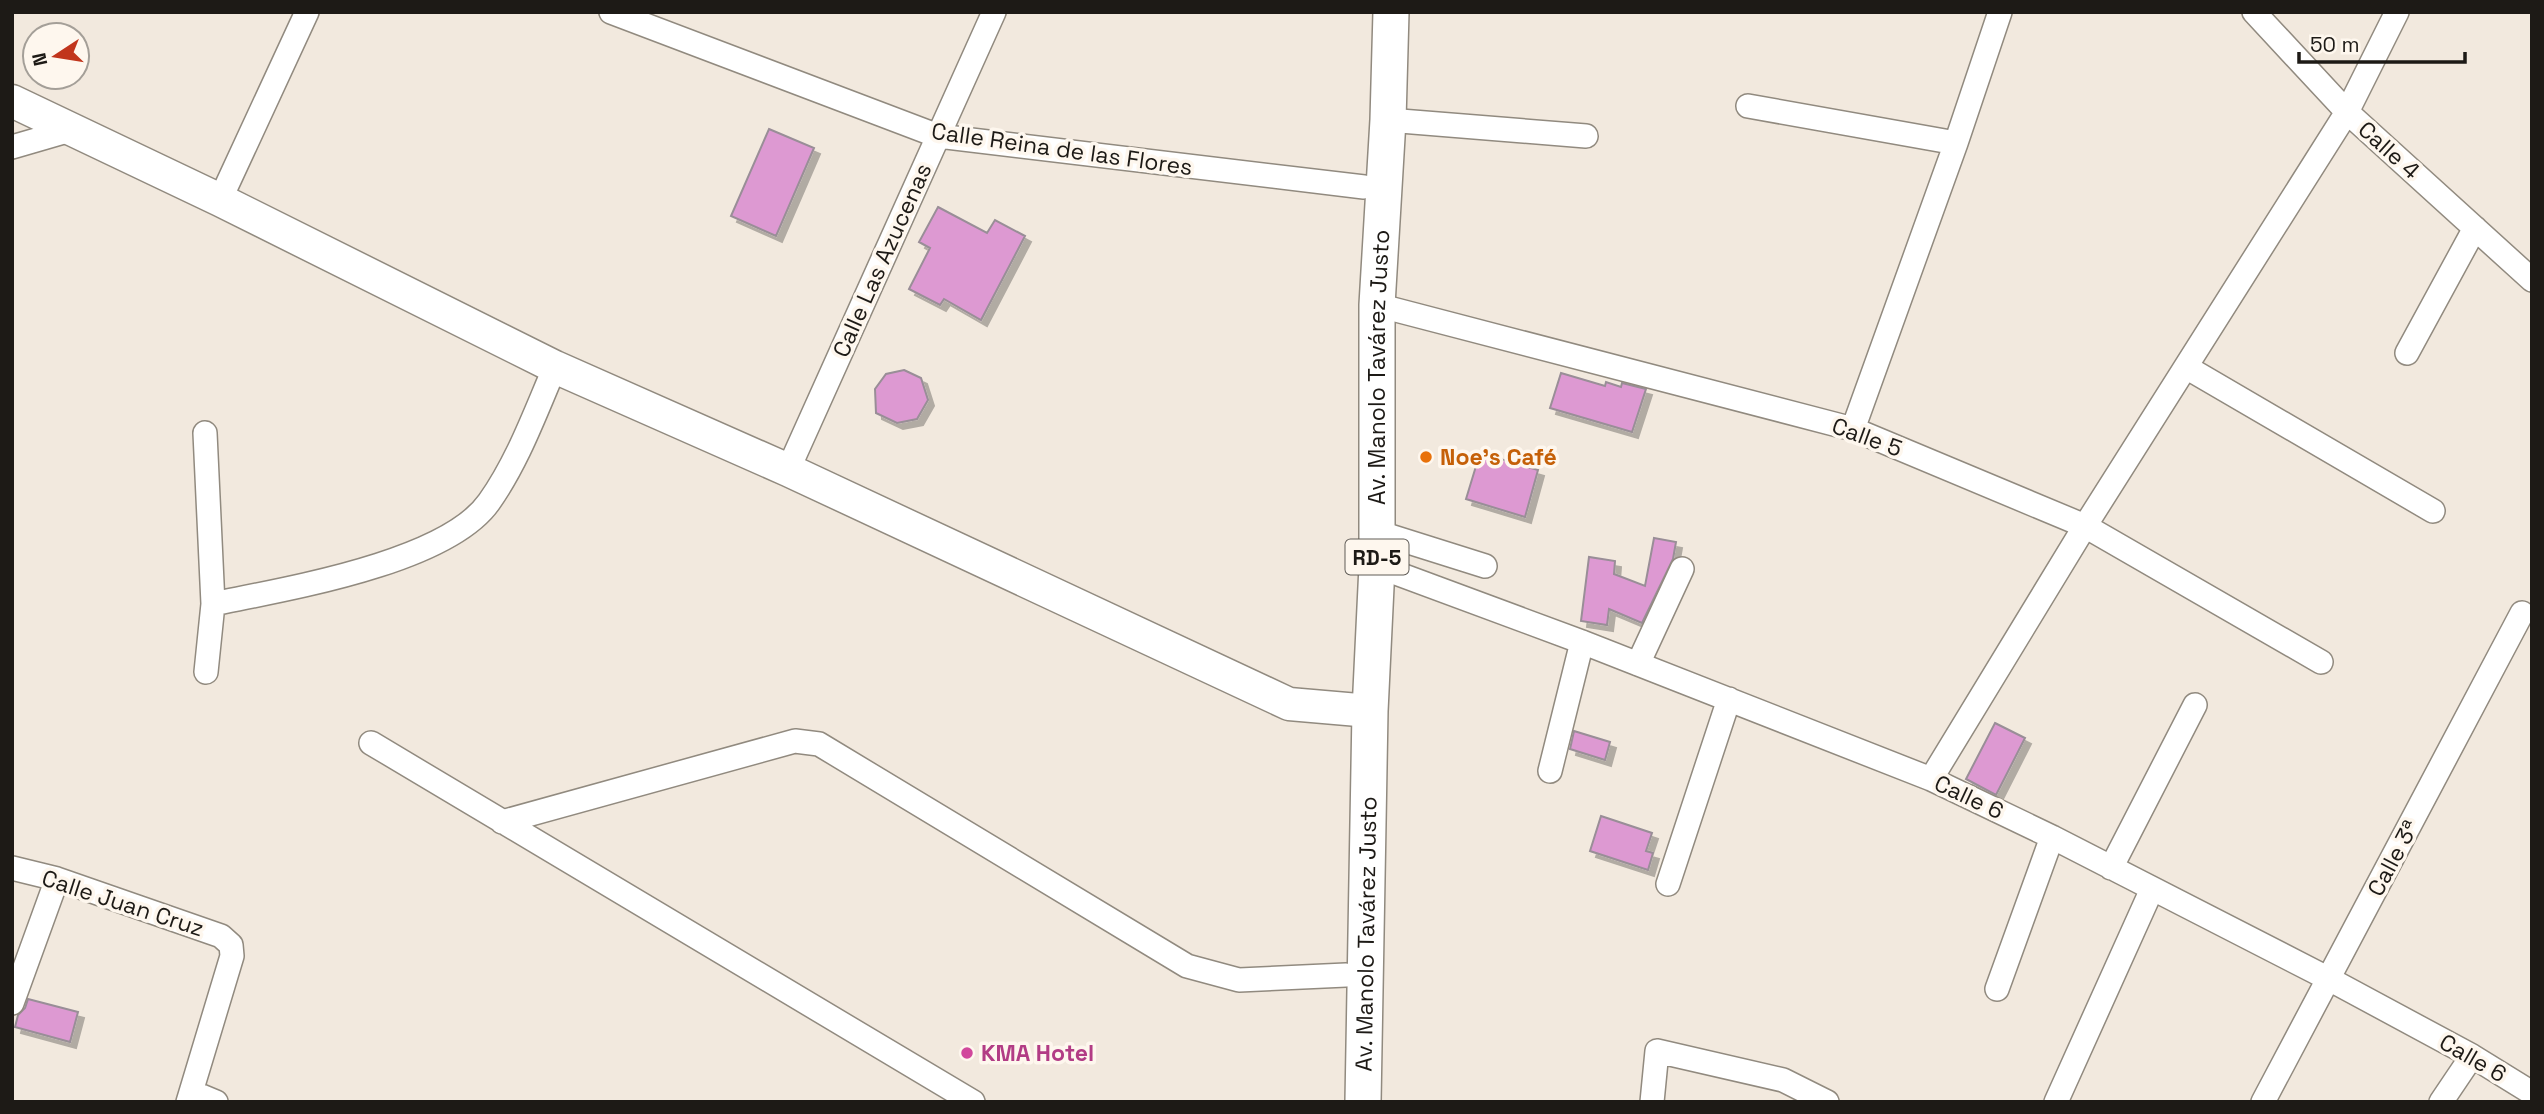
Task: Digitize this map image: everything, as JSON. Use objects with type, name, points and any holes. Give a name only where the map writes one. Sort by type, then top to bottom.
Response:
[{"type":"main road","name":"Av. Manolo Tavárez Justo","points":[[1363,1102],[1359,711],[1368,12]]},
{"type":"main road","name":"Av. Manolo Tavárez Justo","points":[[1343,1102],[1346,975],[1359,711],[1377,566],[1377,305],[1388,121],[1391,12]]},
{"type":"street","points":[[220,200],[307,12]]},
{"type":"street","name":"Calle Reina de las Flores","points":[[611,12],[938,136],[1364,187]]},
{"type":"street","name":"Calle Las Azucenas","points":[[788,470],[993,12]]},
{"type":"street","points":[[1853,429],[2000,12]]},
{"type":"street","name":"Calle 4","points":[[2254,12],[2347,112],[2532,280]]},
{"type":"street","points":[[1931,779],[2085,526],[2347,112],[2398,12]]},
{"type":"street","points":[[12,101],[220,200],[555,368],[788,470],[1289,704],[1359,711]]},
{"type":"street","points":[[1748,106],[1956,143]]},
{"type":"street","points":[[1388,121],[1586,136]]},
{"type":"street","points":[[12,148],[74,129]]},
{"type":"street","points":[[2407,353],[2475,228]]},
{"type":"street","name":"Calle 5","points":[[1377,305],[1853,429],[2085,526],[2321,662]]},
{"type":"street","points":[[2186,367],[2433,511]]},
{"type":"street","points":[[213,604],[352,574],[410,554],[460,530],[488,504],[512,465],[555,368]]},
{"type":"street","points":[[205,433],[213,604],[206,672]]},
{"type":"street","points":[[1377,532],[1485,566]]},
{"type":"street","name":"Calle 6","points":[[1377,566],[1582,642],[1931,779],[2052,837],[2329,979],[2472,1056],[2532,1093]]},
{"type":"street","points":[[1639,664],[1682,569]]},
{"type":"street","name":"Calle 3ª","points":[[2263,1102],[2522,613]]},
{"type":"street","points":[[1549,771],[1582,642]]},
{"type":"street","points":[[1668,884],[1729,699]]},
{"type":"street","points":[[2111,868],[2194,705]]},
{"type":"street","points":[[502,822],[795,741],[819,744],[1187,966],[1239,980],[1346,975]]},
{"type":"street","points":[[371,743],[973,1102]]},
{"type":"street","points":[[1997,989],[2052,837]]},
{"type":"street","name":"Calle Juan Cruz","points":[[12,868],[57,879],[222,936],[230,945],[232,956],[190,1097]]},
{"type":"street","points":[[12,1003],[57,879]]},
{"type":"street","points":[[2056,1102],[2152,889]]},
{"type":"street","points":[[1652,1102],[1657,1051],[1783,1080],[1827,1102]]},
{"type":"street","points":[[2441,1102],[2472,1056]]},
{"type":"street","points":[[190,1097],[216,1102]]},
{"type":"building","points":[[769,129],[814,148],[776,236],[731,216]]},
{"type":"building","points":[[938,207],[987,233],[995,220],[1025,236],[981,320],[944,299],[940,305],[909,289],[930,248],[919,242]]},
{"type":"building","points":[[904,370],[921,378],[928,400],[917,419],[897,423],[876,413],[875,389],[886,374]]},
{"type":"building","points":[[1561,373],[1605,386],[1606,382],[1621,387],[1622,383],[1646,389],[1632,432],[1550,408]]},
{"type":"building","points":[[1480,453],[1538,470],[1525,517],[1466,499]]},
{"type":"building","points":[[1654,538],[1676,542],[1673,559],[1642,623],[1609,609],[1607,625],[1581,621],[1589,557],[1615,561],[1614,574],[1645,586]]},
{"type":"building","points":[[1995,723],[2025,738],[1996,795],[1966,779]]},
{"type":"building","points":[[1574,731],[1610,742],[1605,760],[1570,749]]},
{"type":"building","points":[[1601,816],[1652,833],[1646,851],[1653,853],[1648,870],[1590,851]]},
{"type":"building","points":[[28,999],[78,1012],[70,1042],[15,1027],[18,1015],[25,1008]]},
{"type":"place","name":"Noe's Café","points":[[1426,457]]},
{"type":"place","name":"KMA Hotel","points":[[967,1053]]}]
